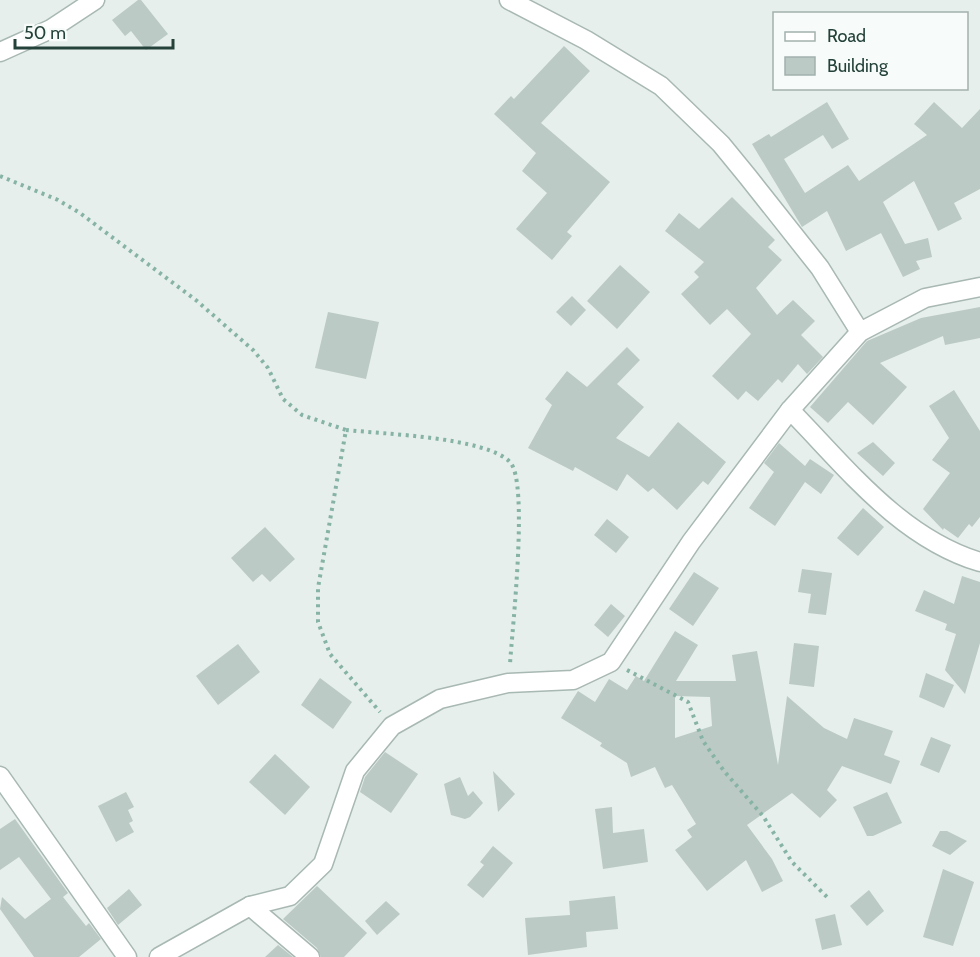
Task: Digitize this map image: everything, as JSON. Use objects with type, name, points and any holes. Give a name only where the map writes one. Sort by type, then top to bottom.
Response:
[{"type":"street","points":[[0,52],[51,29],[95,0]]},
{"type":"street","points":[[509,0],[523,10],[586,40],[661,86],[722,144],[820,268],[860,332]]},
{"type":"street","points":[[159,957],[250,906],[290,896],[323,864],[355,771],[392,726],[440,699],[508,683],[573,680],[611,662],[691,542],[789,410],[860,332],[925,298],[980,287]]},
{"type":"street","points":[[789,410],[889,511],[955,552],[980,562]]},
{"type":"street","points":[[0,776],[127,957]]},
{"type":"street","points":[[250,906],[310,957]]},
{"type":"path","points":[[0,176],[58,200],[80,213],[198,301],[253,350],[268,368],[283,399],[302,415],[346,430],[471,443],[508,460],[515,469],[519,508],[508,683]]},
{"type":"path","points":[[346,430],[318,588],[318,622],[330,654],[392,726]]},
{"type":"path","points":[[611,662],[688,702],[703,741],[724,771],[763,816],[792,862],[830,900]]},
{"type":"building","points":[[141,0],[168,34],[146,50],[131,31],[125,36],[112,20]]},
{"type":"building","points":[[564,46],[590,71],[541,123],[610,182],[567,232],[572,236],[552,260],[516,229],[547,193],[522,171],[536,153],[494,114],[511,96],[514,99]]},
{"type":"building","points":[[827,102],[849,139],[832,149],[823,135],[784,159],[805,193],[848,165],[859,181],[927,135],[914,124],[934,102],[962,128],[980,109],[980,189],[954,203],[962,219],[938,231],[914,181],[883,202],[905,244],[928,238],[932,257],[916,261],[920,269],[903,277],[881,233],[846,251],[827,211],[802,227],[752,144],[769,134],[771,137]]},
{"type":"building","points":[[732,197],[775,240],[768,247],[782,260],[756,288],[777,315],[793,300],[815,321],[801,335],[823,357],[807,374],[798,364],[782,383],[778,379],[758,401],[746,391],[738,400],[712,376],[751,334],[727,309],[710,325],[681,294],[699,277],[694,272],[704,262],[665,231],[679,213],[699,229]]},
{"type":"building","points":[[620,265],[650,292],[617,329],[587,301]]},
{"type":"building","points":[[572,296],[586,310],[571,326],[556,312]]},
{"type":"building","points":[[980,307],[980,338],[945,345],[943,336],[880,363],[907,387],[873,425],[848,402],[828,423],[810,407],[867,341],[921,318]]},
{"type":"building","points":[[328,312],[379,322],[366,379],[315,368]]},
{"type":"building","points":[[627,347],[640,360],[617,384],[644,407],[616,438],[649,457],[678,422],[726,462],[708,485],[703,481],[677,510],[653,488],[648,492],[627,474],[617,491],[575,467],[573,471],[528,448],[552,405],[545,399],[567,371],[587,387]]},
{"type":"building","points":[[954,390],[980,431],[980,517],[972,527],[969,524],[958,538],[944,528],[943,530],[923,509],[950,473],[932,460],[949,438],[929,406]]},
{"type":"building","points":[[873,442],[895,463],[883,476],[857,453]]},
{"type":"building","points":[[779,443],[805,466],[810,459],[834,475],[821,494],[805,482],[775,526],[749,508],[774,472],[764,463]]},
{"type":"building","points":[[863,508],[884,527],[858,556],[837,538]]},
{"type":"building","points":[[607,519],[629,537],[616,553],[594,535]]},
{"type":"building","points":[[265,527],[295,559],[270,582],[262,574],[253,582],[231,558]]},
{"type":"building","points":[[802,569],[832,573],[826,615],[808,613],[811,594],[798,592]]},
{"type":"building","points":[[694,572],[719,588],[693,626],[669,609]]},
{"type":"building","points":[[962,576],[980,582],[980,643],[965,694],[945,670],[956,634],[945,630],[947,624],[915,611],[924,590],[954,604]]},
{"type":"building","points":[[611,604],[625,616],[608,637],[594,625]]},
{"type":"building","points":[[675,631],[698,645],[676,681],[736,681],[732,655],[757,651],[778,765],[787,696],[824,728],[847,739],[854,718],[893,731],[884,755],[900,761],[891,784],[842,766],[827,790],[837,800],[820,818],[792,793],[747,825],[772,859],[783,881],[762,892],[746,860],[707,891],[675,850],[692,837],[687,830],[696,824],[672,785],[665,788],[655,767],[631,777],[627,763],[600,746],[602,743],[561,718],[578,691],[595,702],[609,679],[627,690],[636,676],[644,681]],"holes":[[[675,696],[710,697],[712,726],[675,738]]]},
{"type":"building","points":[[794,643],[819,646],[814,687],[789,684]]},
{"type":"building","points":[[238,644],[260,672],[218,705],[196,676]]},
{"type":"building","points":[[926,673],[954,685],[944,708],[919,697]]},
{"type":"building","points":[[320,678],[352,702],[333,729],[301,705]]},
{"type":"building","points":[[931,737],[951,745],[939,773],[920,765]]},
{"type":"building","points":[[385,752],[418,774],[391,813],[360,792],[365,777]]},
{"type":"building","points":[[275,754],[310,787],[285,815],[249,782]]},
{"type":"building","points":[[493,771],[515,794],[498,812]]},
{"type":"building","points":[[460,777],[468,796],[473,791],[483,803],[470,817],[465,819],[451,815],[444,784]]},
{"type":"building","points":[[126,792],[134,807],[128,810],[133,821],[129,823],[134,832],[116,842],[98,806]]},
{"type":"building","points":[[887,792],[902,823],[873,836],[867,836],[853,807]]},
{"type":"building","points":[[612,807],[613,833],[644,829],[648,862],[603,869],[595,809]]},
{"type":"building","points":[[15,819],[68,893],[63,897],[86,926],[89,923],[101,939],[79,957],[34,957],[0,909],[2,897],[25,919],[51,899],[19,857],[0,870],[0,829]]},
{"type":"building","points":[[940,831],[947,831],[967,841],[950,855],[932,846]]},
{"type":"building","points":[[493,846],[513,863],[483,898],[467,885],[484,865],[480,862]]},
{"type":"building","points":[[943,869],[974,882],[953,946],[923,937]]},
{"type":"building","points":[[317,886],[367,933],[344,957],[321,957],[317,948],[283,919]]},
{"type":"building","points":[[129,889],[142,905],[118,925],[107,908]]},
{"type":"building","points":[[869,890],[884,911],[867,926],[850,906]]},
{"type":"building","points":[[615,896],[618,929],[586,932],[587,947],[528,955],[525,918],[570,915],[569,901]]},
{"type":"building","points":[[386,901],[400,914],[377,935],[365,921]]},
{"type":"building","points":[[835,914],[842,945],[822,950],[815,919]]},
{"type":"building","points":[[278,945],[293,957],[265,957]]}]
